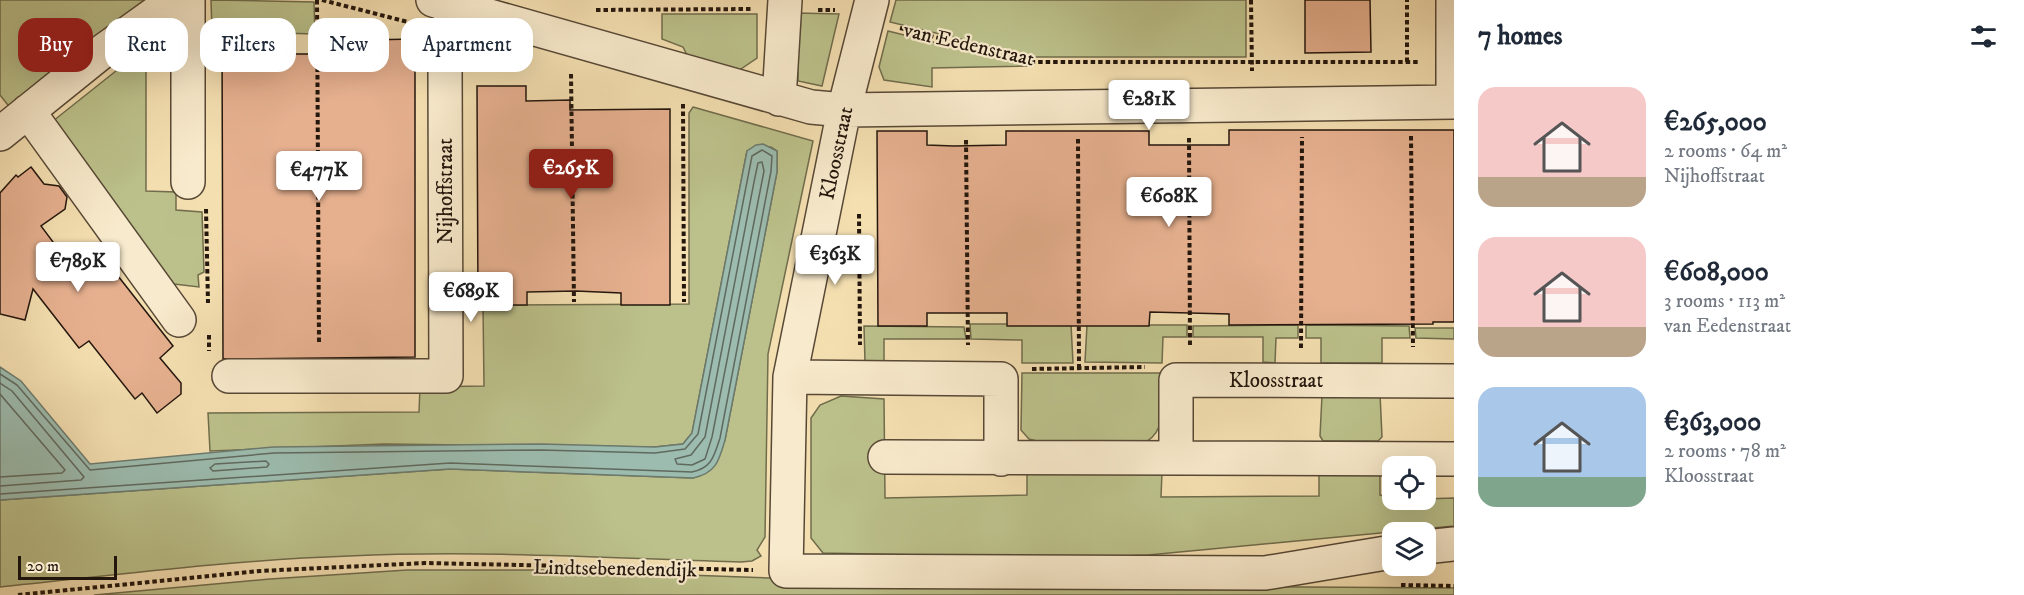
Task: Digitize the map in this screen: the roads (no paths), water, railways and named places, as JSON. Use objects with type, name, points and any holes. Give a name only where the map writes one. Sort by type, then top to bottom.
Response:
[{"type":"street","points":[[0,134],[174,0]]},
{"type":"street","points":[[188,0],[188,182]]},
{"type":"street","points":[[844,110],[1454,102],[1453,0]]},
{"type":"street","name":"Nijhoffstraat","points":[[229,376],[446,376],[445,65],[450,2],[778,99],[811,107],[844,110]]},
{"type":"street","points":[[778,99],[785,4]]},
{"type":"street","name":"Kloosstraat","points":[[870,10],[844,110],[790,377],[786,571],[1265,573],[1382,554]]},
{"type":"street","points":[[28,111],[178,320]]},
{"type":"street","points":[[790,377],[1001,379],[1001,459]]},
{"type":"street","name":"Kloosstraat","points":[[1176,458],[1183,380],[1454,381]]},
{"type":"street","points":[[885,457],[1454,459]]},
{"type":"street","points":[[1436,546],[1454,544]]},
{"type":"water","points":[[763,144],[777,151],[777,172],[725,440],[715,465],[701,476],[693,478],[450,469],[0,500],[0,367],[21,381],[90,464],[273,447],[541,444],[655,447],[683,444],[692,433],[747,151],[756,145]]}]
